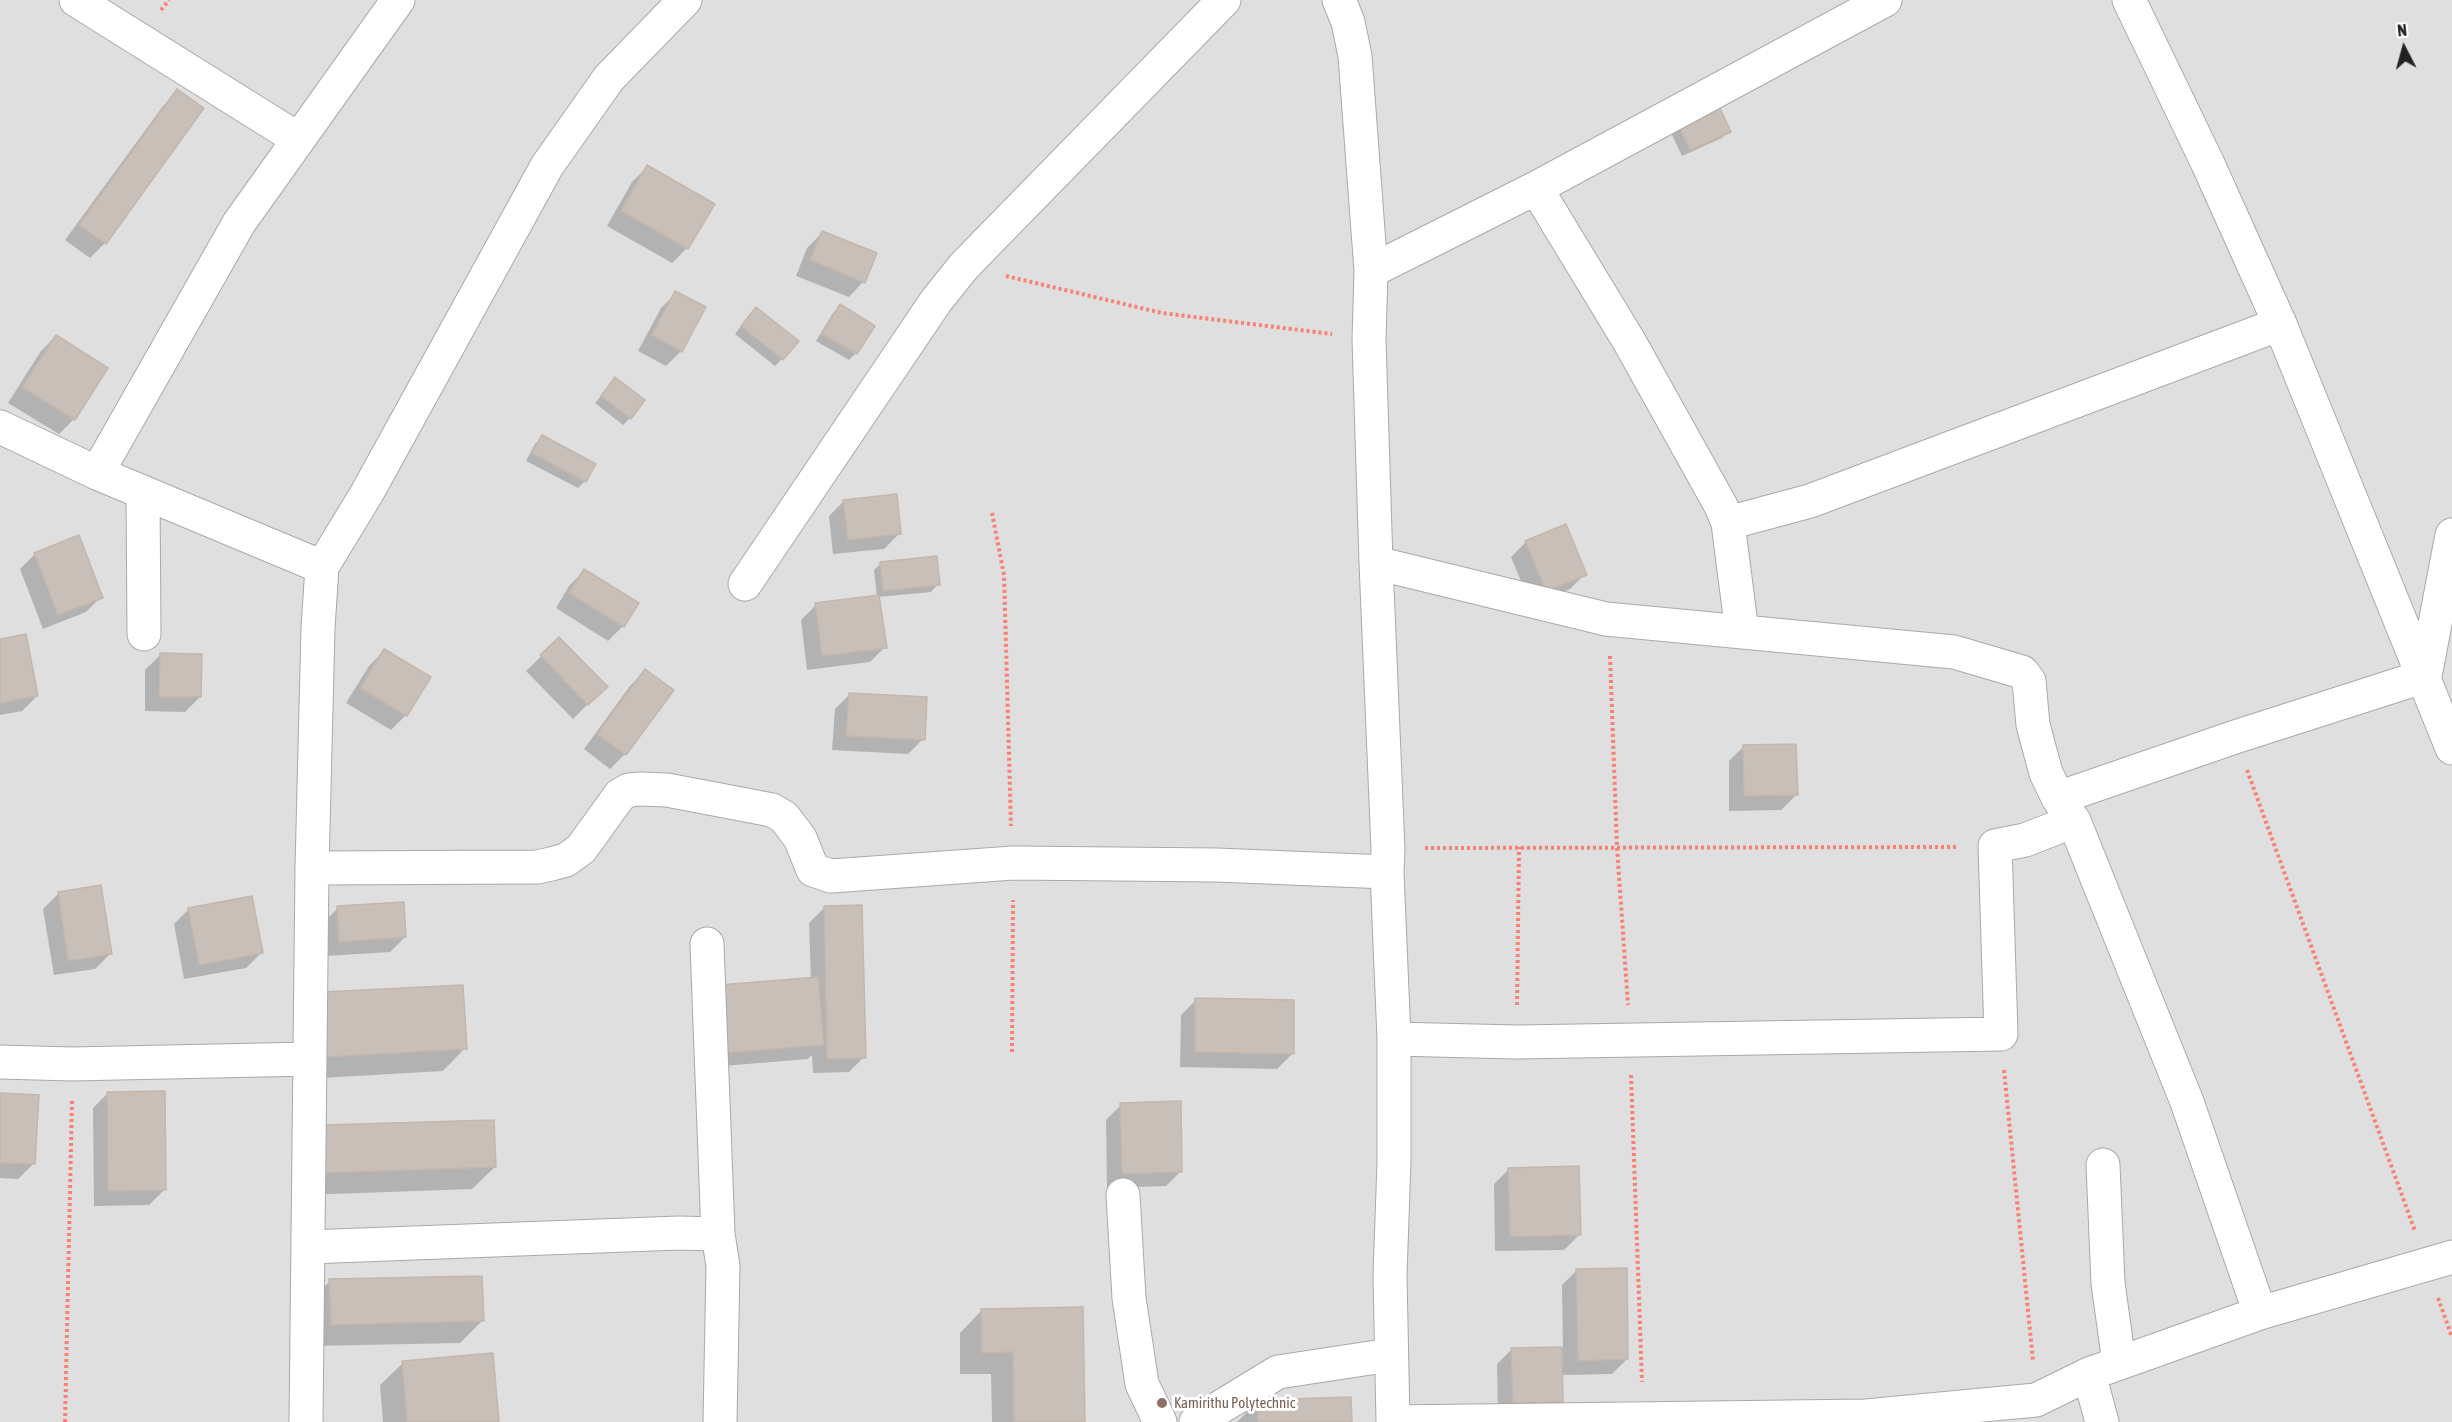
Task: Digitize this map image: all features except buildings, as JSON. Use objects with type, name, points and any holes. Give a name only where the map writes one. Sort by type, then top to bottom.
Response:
[{"type":"street","points":[[76,0],[298,139]]},
{"type":"street","points":[[97,473],[239,223],[398,0]]},
{"type":"street","points":[[306,1422],[312,868],[318,628],[322,567],[367,493],[547,166],[609,78],[685,0]]},
{"type":"street","points":[[745,584],[936,301],[964,266],[1224,0]]},
{"type":"street","points":[[1339,0],[1348,22],[1354,56],[1371,271],[1369,339],[1394,1039],[1390,1355],[1393,1422],[1866,1416],[2037,1411],[2089,1374],[2260,1313],[2440,1262]]},
{"type":"street","points":[[1371,271],[1536,188],[1886,0]]},
{"type":"street","points":[[2129,0],[2208,164],[2280,324],[2425,676],[2452,748]]},
{"type":"street","points":[[1536,188],[1629,341],[1728,523],[1742,632]]},
{"type":"street","points":[[1728,523],[1810,501],[2280,324]]},
{"type":"street","points":[[0,427],[97,473],[322,567]]},
{"type":"street","points":[[143,492],[144,634]]},
{"type":"street","points":[[2425,676],[2452,535]]},
{"type":"street","points":[[1376,563],[1606,619],[1954,652],[2022,672],[2029,681],[2033,725],[2046,773],[2066,809],[2187,1102],[2260,1313]]},
{"type":"street","points":[[1394,1039],[1516,1042],[2001,1034],[1995,846],[2025,840],[2066,809],[2235,737],[2425,676]]},
{"type":"street","points":[[312,868],[537,867],[551,864],[566,860],[581,849],[620,795],[629,790],[641,789],[667,790],[772,810],[784,817],[800,838],[813,870],[831,876],[1013,863],[1217,865],[1388,860]]},
{"type":"street","points":[[707,944],[718,1234],[723,1266],[720,1422]]},
{"type":"street","points":[[0,1062],[72,1064],[310,1059]]},
{"type":"street","points":[[2103,1165],[2108,1283],[2119,1363]]},
{"type":"street","points":[[1123,1195],[1129,1298],[1142,1384],[1160,1422]]},
{"type":"street","points":[[308,1247],[679,1233],[718,1234]]},
{"type":"street","points":[[1196,1422],[1278,1372],[1390,1355]]},
{"type":"street","points":[[2089,1374],[2102,1422]]},
{"type":"path","points":[[964,266],[1162,313],[1369,339]]},
{"type":"path","points":[[992,513],[1004,575],[1013,863],[1012,1052]]},
{"type":"path","points":[[2235,737],[2440,1262],[2452,1337]]},
{"type":"path","points":[[1388,860],[1519,847],[1995,846]]},
{"type":"path","points":[[1516,1042],[1519,847]]},
{"type":"path","points":[[2001,1034],[2037,1411]]},
{"type":"path","points":[[65,1422],[72,1064]]},
{"type":"shaded area","points":[[0,0],[2452,0],[2452,1422],[0,1422]]},
{"type":"place","name":"Kamirithu Polytechnic","points":[[1162,1403]]}]
